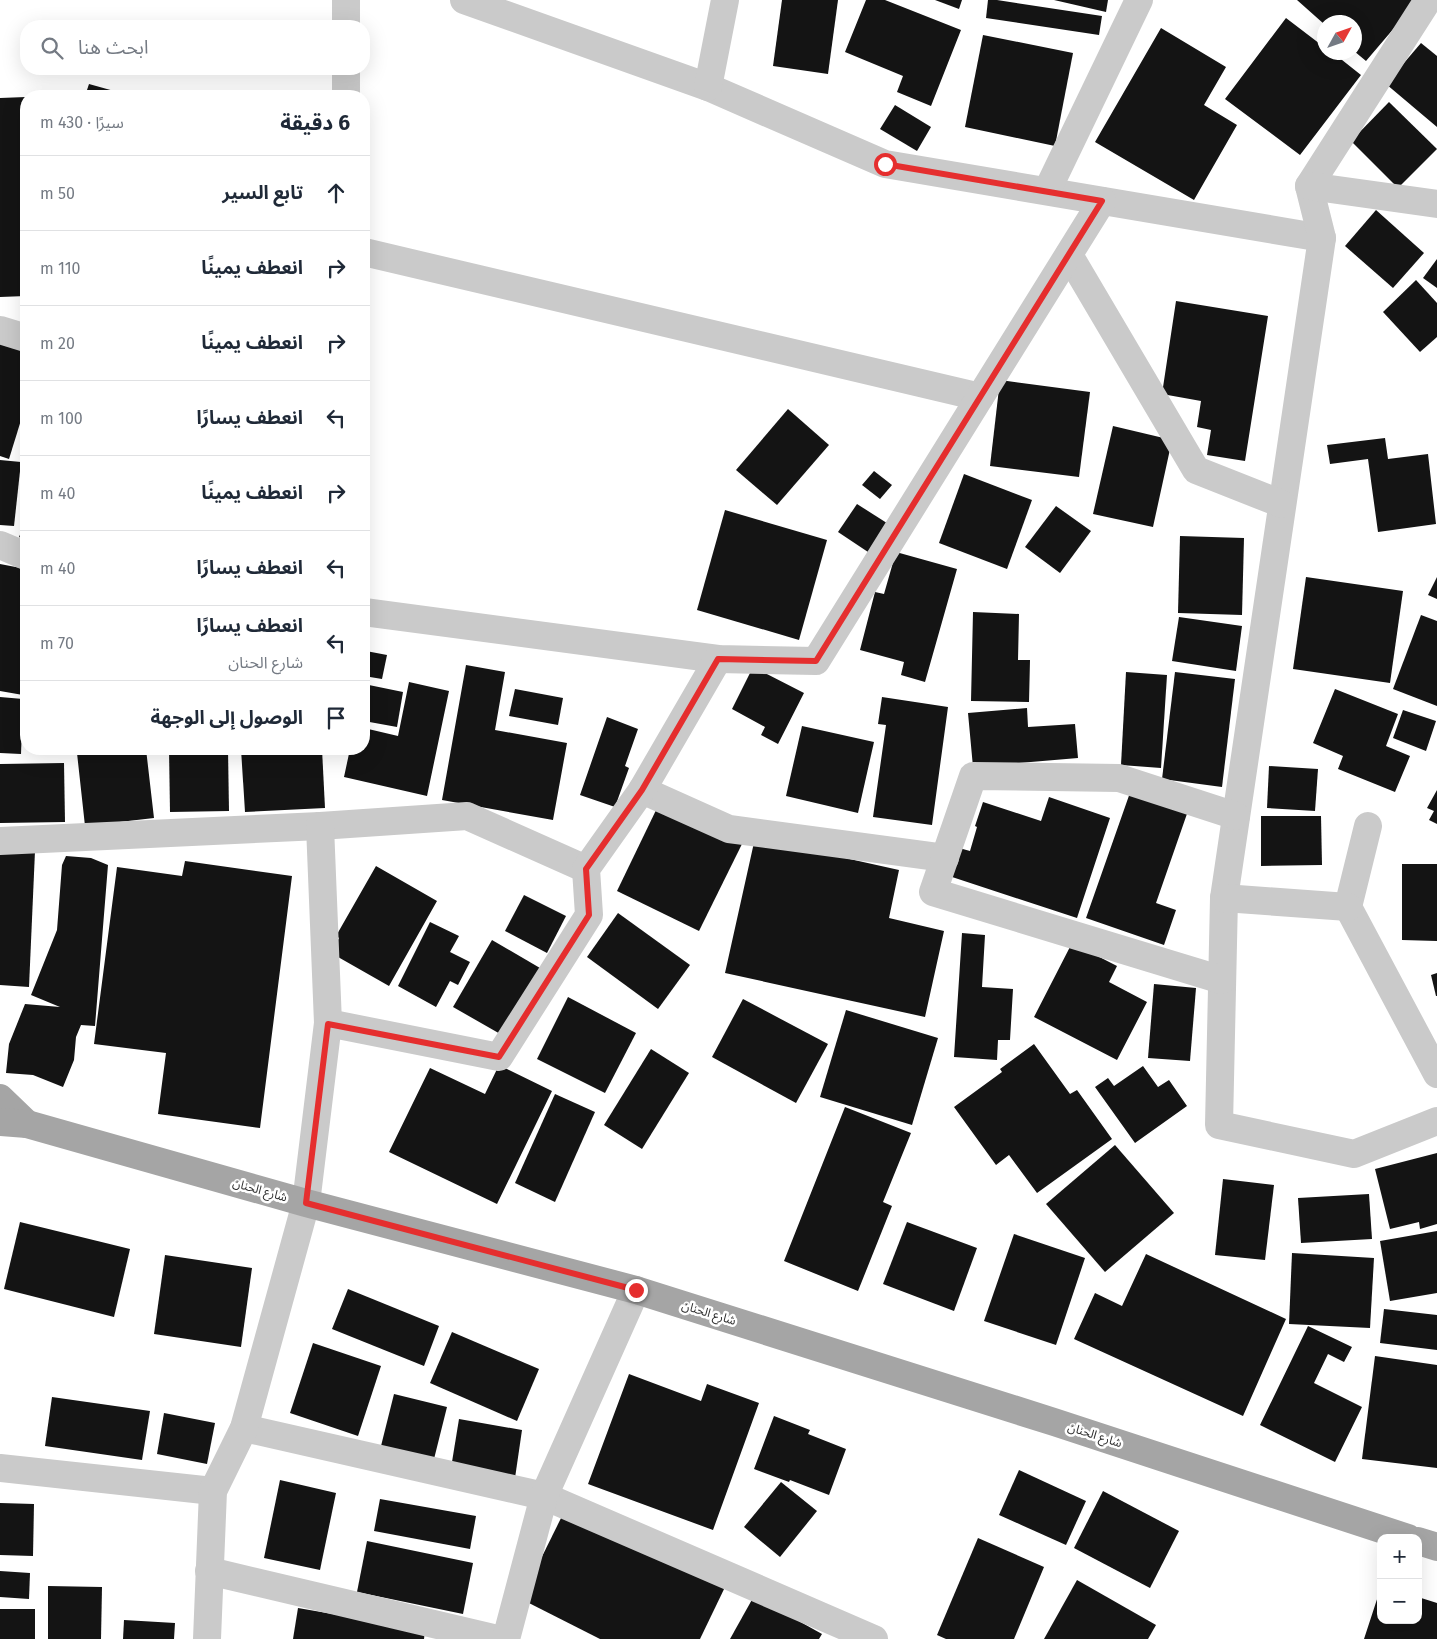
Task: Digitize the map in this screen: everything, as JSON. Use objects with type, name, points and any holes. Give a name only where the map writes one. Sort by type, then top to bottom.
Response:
[{"type":"main road","points":[[0,1098],[27,1124]]},
{"type":"main road","name":"شارع الحنان","points":[[0,1122],[27,1124],[306,1203],[636,1290],[1054,1422],[1396,1534]]},
{"type":"main road","points":[[1422,1542],[1437,1547]]},
{"type":"street","points":[[346,0],[346,20]]},
{"type":"street","points":[[464,0],[708,87],[885,164],[1322,238]]},
{"type":"street","points":[[708,87],[725,0]]},
{"type":"street","points":[[1047,191],[1139,0]]},
{"type":"street","points":[[1428,0],[1309,186],[1322,238],[1224,898],[1218,1125],[1354,1154],[1437,1121]]},
{"type":"street","points":[[346,75],[346,90]]},
{"type":"street","points":[[1309,186],[1437,204]]},
{"type":"street","points":[[370,613],[718,659],[816,661],[1102,201]]},
{"type":"street","points":[[370,253],[980,397]]},
{"type":"street","points":[[1069,255],[1196,470],[1282,504]]},
{"type":"street","points":[[0,330],[20,336]]},
{"type":"street","points":[[0,545],[20,553]]},
{"type":"street","points":[[328,1024],[499,1057],[589,915],[586,869],[642,790],[718,659]]},
{"type":"street","points":[[1222,980],[933,892],[974,776],[1119,778],[1236,816]]},
{"type":"street","points":[[642,790],[729,829],[945,858]]},
{"type":"street","points":[[0,841],[320,826],[467,816],[586,869]]},
{"type":"street","points":[[207,1639],[213,1492],[244,1428],[306,1203],[328,1024],[320,826]]},
{"type":"street","points":[[1368,826],[1348,907],[1437,1074]]},
{"type":"street","points":[[1224,898],[1348,907]]},
{"type":"street","points":[[506,1639],[544,1496],[636,1290]]},
{"type":"street","points":[[244,1428],[544,1496],[874,1639]]},
{"type":"street","points":[[0,1468],[213,1492]]},
{"type":"street","points":[[209,1572],[497,1639]]},
{"type":"building","points":[[782,0],[838,0],[828,74],[773,66]]},
{"type":"building","points":[[866,0],[885,0],[961,30],[931,106],[897,92],[903,76],[845,52]]},
{"type":"building","points":[[935,0],[962,0],[959,9]]},
{"type":"building","points":[[988,0],[1102,16],[1099,35],[986,18]]},
{"type":"building","points":[[1054,0],[1108,0],[1106,12]]},
{"type":"building","points":[[1297,0],[1418,0],[1366,61],[1362,58],[1362,15],[1317,15],[1317,18]]},
{"type":"building","points":[[1286,18],[1317,42],[1317,60],[1342,60],[1361,75],[1300,155],[1225,99]]},
{"type":"building","points":[[1161,28],[1226,67],[1204,105],[1237,125],[1194,200],[1095,142]]},
{"type":"building","points":[[983,35],[1073,53],[1055,146],[965,127]]},
{"type":"building","points":[[1421,43],[1437,56],[1437,127],[1386,84]]},
{"type":"building","points":[[89,84],[110,90],[87,90]]},
{"type":"building","points":[[20,97],[20,296],[0,297],[0,98]]},
{"type":"building","points":[[1389,102],[1437,149],[1398,188],[1351,141]]},
{"type":"building","points":[[895,105],[931,127],[917,151],[880,129]]},
{"type":"building","points":[[1376,210],[1424,253],[1393,288],[1345,246]]},
{"type":"building","points":[[1437,259],[1437,288],[1423,278]]},
{"type":"building","points":[[1416,280],[1437,303],[1437,337],[1420,352],[1383,312]]},
{"type":"building","points":[[1176,301],[1268,316],[1245,461],[1207,455],[1211,430],[1197,427],[1201,401],[1162,394]]},
{"type":"building","points":[[0,339],[20,345],[20,423],[9,459],[0,456]]},
{"type":"building","points":[[1000,380],[1090,392],[1079,477],[990,466]]},
{"type":"building","points":[[788,409],[829,445],[777,505],[736,470]]},
{"type":"building","points":[[1113,426],[1172,440],[1153,527],[1093,514]]},
{"type":"building","points":[[1385,438],[1388,459],[1428,454],[1436,524],[1378,532],[1368,459],[1330,464],[1327,445]]},
{"type":"building","points":[[0,460],[20,462],[14,526],[0,525]]},
{"type":"building","points":[[874,471],[892,485],[880,499],[862,485]]},
{"type":"building","points":[[964,474],[1032,500],[1007,569],[939,543]]},
{"type":"building","points":[[857,504],[890,525],[871,554],[838,532]]},
{"type":"building","points":[[1056,506],[1091,531],[1060,573],[1025,547]]},
{"type":"building","points":[[725,510],[827,540],[799,640],[697,610]]},
{"type":"building","points":[[1180,536],[1244,538],[1242,615],[1178,613]]},
{"type":"building","points":[[896,552],[957,569],[925,682],[901,675],[904,662],[860,650],[875,592],[884,594]]},
{"type":"building","points":[[0,564],[20,568],[20,694],[0,691]]},
{"type":"building","points":[[1306,577],[1403,591],[1390,683],[1293,669]]},
{"type":"building","points":[[1437,577],[1437,599],[1428,595]]},
{"type":"building","points":[[973,612],[1019,614],[1018,660],[1030,660],[1029,702],[971,701]]},
{"type":"building","points":[[1421,615],[1437,621],[1437,706],[1393,689]]},
{"type":"building","points":[[1179,617],[1242,626],[1236,671],[1172,661]]},
{"type":"building","points":[[370,652],[387,655],[382,679],[370,677]]},
{"type":"building","points":[[466,665],[505,672],[495,730],[567,743],[553,820],[442,800]]},
{"type":"building","points":[[753,667],[804,693],[778,744],[761,735],[765,727],[732,709]]},
{"type":"building","points":[[1126,672],[1167,675],[1161,768],[1121,765]]},
{"type":"building","points":[[1175,672],[1235,679],[1222,787],[1162,779]]},
{"type":"building","points":[[409,682],[449,691],[427,796],[344,777],[349,755],[370,755],[370,729],[398,736]]},
{"type":"building","points":[[370,685],[403,692],[397,727],[370,722]]},
{"type":"building","points":[[515,689],[563,698],[558,725],[509,716]]},
{"type":"building","points":[[1335,689],[1398,714],[1386,746],[1410,756],[1395,792],[1338,769],[1343,756],[1313,743]]},
{"type":"building","points":[[0,697],[20,699],[20,754],[0,753]]},
{"type":"building","points":[[882,697],[948,707],[932,825],[873,817],[886,725],[878,724]]},
{"type":"building","points":[[1027,708],[1028,727],[1075,724],[1078,758],[973,767],[968,713]]},
{"type":"building","points":[[1403,710],[1436,721],[1426,751],[1393,738]]},
{"type":"building","points":[[607,717],[638,729],[625,766],[629,768],[615,807],[580,795]]},
{"type":"building","points":[[802,726],[874,742],[858,813],[786,796]]},
{"type":"building","points":[[77,755],[147,755],[154,818],[85,826]]},
{"type":"building","points":[[169,755],[228,755],[229,811],[170,812]]},
{"type":"building","points":[[241,755],[322,755],[325,808],[245,812]]},
{"type":"building","points":[[64,763],[65,822],[0,823],[0,764]]},
{"type":"building","points":[[1269,766],[1318,769],[1315,811],[1267,808]]},
{"type":"building","points":[[1132,787],[1189,808],[1156,903],[1176,910],[1164,945],[1086,918]]},
{"type":"building","points":[[1437,790],[1437,824],[1429,820],[1434,811],[1427,808]]},
{"type":"building","points":[[1049,797],[1110,818],[1077,918],[943,874],[952,846],[970,851],[977,827],[975,826],[983,802],[1041,821]]},
{"type":"building","points":[[659,804],[742,844],[699,931],[617,891]]},
{"type":"building","points":[[1261,816],[1321,816],[1322,865],[1261,866]]},
{"type":"building","points":[[755,838],[899,870],[889,918],[944,931],[925,1017],[725,973]]},
{"type":"building","points":[[0,849],[35,851],[29,987],[0,985]]},
{"type":"building","points":[[66,856],[91,858],[108,865],[95,1026],[81,1025],[76,1037],[74,1060],[63,1087],[33,1075],[6,1073],[9,1044],[25,1004],[60,1007],[31,995],[57,930],[62,865]]},
{"type":"building","points":[[185,861],[292,876],[260,1128],[158,1114],[166,1053],[94,1044],[117,867],[182,876]]},
{"type":"building","points":[[1402,864],[1437,864],[1437,941],[1402,940]]},
{"type":"building","points":[[376,866],[437,901],[389,986],[331,953],[339,938],[336,936]]},
{"type":"building","points":[[524,895],[566,916],[547,953],[505,931]]},
{"type":"building","points":[[618,913],[690,965],[658,1009],[587,957]]},
{"type":"building","points":[[430,922],[459,936],[450,952],[470,962],[458,985],[450,981],[436,1007],[398,986]]},
{"type":"building","points":[[962,933],[985,935],[982,987],[1013,989],[1010,1040],[998,1040],[997,1060],[954,1057]]},
{"type":"building","points":[[492,940],[540,968],[502,1035],[453,1007]]},
{"type":"building","points":[[1072,943],[1117,966],[1109,982],[1147,1002],[1117,1060],[1034,1017]]},
{"type":"building","points":[[1437,973],[1437,996],[1436,996],[1431,975]]},
{"type":"building","points":[[1154,984],[1196,988],[1190,1061],[1148,1058]]},
{"type":"building","points":[[568,997],[636,1033],[605,1093],[537,1059]]},
{"type":"building","points":[[743,999],[828,1044],[796,1103],[712,1057]]},
{"type":"building","points":[[846,1010],[938,1038],[912,1125],[820,1097]]},
{"type":"building","points":[[1034,1044],[1070,1094],[1077,1090],[1112,1139],[1037,1193],[1009,1155],[996,1165],[954,1107],[1002,1072],[1000,1069]]},
{"type":"building","points":[[651,1049],[689,1073],[642,1149],[604,1125]]},
{"type":"building","points":[[499,1065],[552,1091],[497,1204],[389,1152],[430,1068],[485,1094]]},
{"type":"building","points":[[1143,1066],[1158,1087],[1169,1080],[1187,1106],[1135,1143],[1095,1087],[1108,1078],[1114,1086]]},
{"type":"building","points":[[555,1094],[595,1112],[555,1202],[515,1183]]},
{"type":"building","points":[[845,1107],[911,1133],[883,1202],[892,1206],[858,1291],[784,1261]]},
{"type":"building","points":[[1115,1145],[1174,1213],[1105,1272],[1046,1204]]},
{"type":"building","points":[[1437,1153],[1437,1224],[1420,1229],[1419,1222],[1390,1229],[1375,1169]]},
{"type":"building","points":[[1223,1179],[1274,1185],[1265,1260],[1215,1255]]},
{"type":"building","points":[[1369,1194],[1372,1239],[1301,1243],[1298,1198]]},
{"type":"building","points":[[20,1222],[130,1249],[114,1317],[4,1289]]},
{"type":"building","points":[[907,1222],[977,1248],[954,1311],[883,1284]]},
{"type":"building","points":[[1437,1231],[1437,1293],[1390,1301],[1380,1241]]},
{"type":"building","points":[[1014,1234],[1085,1258],[1056,1345],[984,1321]]},
{"type":"building","points":[[1292,1253],[1374,1258],[1370,1328],[1289,1324]]},
{"type":"building","points":[[1146,1254],[1286,1319],[1243,1416],[1074,1339],[1095,1293],[1122,1306]]},
{"type":"building","points":[[165,1255],[252,1268],[241,1347],[154,1334]]},
{"type":"building","points":[[348,1289],[439,1326],[424,1366],[332,1329]]},
{"type":"building","points":[[1384,1309],[1437,1315],[1437,1350],[1380,1343]]},
{"type":"building","points":[[1308,1326],[1352,1347],[1344,1362],[1328,1354],[1314,1383],[1362,1407],[1335,1462],[1260,1425]]},
{"type":"building","points":[[452,1332],[539,1369],[517,1421],[430,1383]]},
{"type":"building","points":[[313,1343],[381,1366],[358,1436],[290,1413]]},
{"type":"building","points":[[1375,1356],[1437,1365],[1437,1468],[1362,1459]]},
{"type":"building","points":[[629,1374],[701,1401],[707,1384],[759,1403],[713,1530],[588,1484]]},
{"type":"building","points":[[394,1394],[447,1407],[433,1463],[380,1450]]},
{"type":"building","points":[[52,1397],[150,1411],[142,1460],[45,1446]]},
{"type":"building","points":[[164,1413],[215,1423],[207,1464],[157,1454]]},
{"type":"building","points":[[774,1416],[810,1430],[808,1434],[846,1449],[829,1495],[754,1469]]},
{"type":"building","points":[[459,1419],[522,1430],[515,1478],[451,1468]]},
{"type":"building","points":[[1019,1470],[1086,1501],[1066,1545],[999,1515]]},
{"type":"building","points":[[280,1480],[336,1493],[320,1570],[264,1558]]},
{"type":"building","points":[[781,1482],[817,1511],[780,1557],[744,1527]]},
{"type":"building","points":[[1103,1491],[1179,1531],[1150,1588],[1074,1548]]},
{"type":"building","points":[[380,1499],[476,1516],[470,1549],[374,1531]]},
{"type":"building","points":[[0,1503],[34,1504],[33,1556],[0,1555]]},
{"type":"building","points":[[566,1508],[726,1585],[700,1639],[600,1639],[521,1599]]},
{"type":"building","points":[[978,1538],[1044,1567],[1014,1639],[946,1639],[937,1635]]},
{"type":"building","points":[[367,1541],[473,1563],[463,1614],[357,1592]]},
{"type":"building","points":[[0,1571],[30,1573],[29,1599],[0,1597]]},
{"type":"building","points":[[1077,1580],[1156,1625],[1148,1639],[1044,1639]]},
{"type":"building","points":[[48,1586],[102,1587],[101,1639],[48,1639]]},
{"type":"building","points":[[754,1596],[822,1634],[819,1639],[730,1639]]},
{"type":"building","points":[[1422,1598],[1437,1603],[1437,1639],[1364,1639],[1377,1599],[1377,1624],[1422,1624]]},
{"type":"building","points":[[298,1608],[425,1630],[424,1639],[293,1639]]},
{"type":"building","points":[[0,1609],[35,1609],[35,1639],[0,1639]]},
{"type":"building","points":[[124,1620],[175,1623],[174,1639],[123,1639]]},
{"type":"route","points":[[636,1290],[306,1203],[328,1024],[499,1057],[589,915],[586,869],[642,790],[718,659],[816,661],[1102,201],[885,164]]}]
